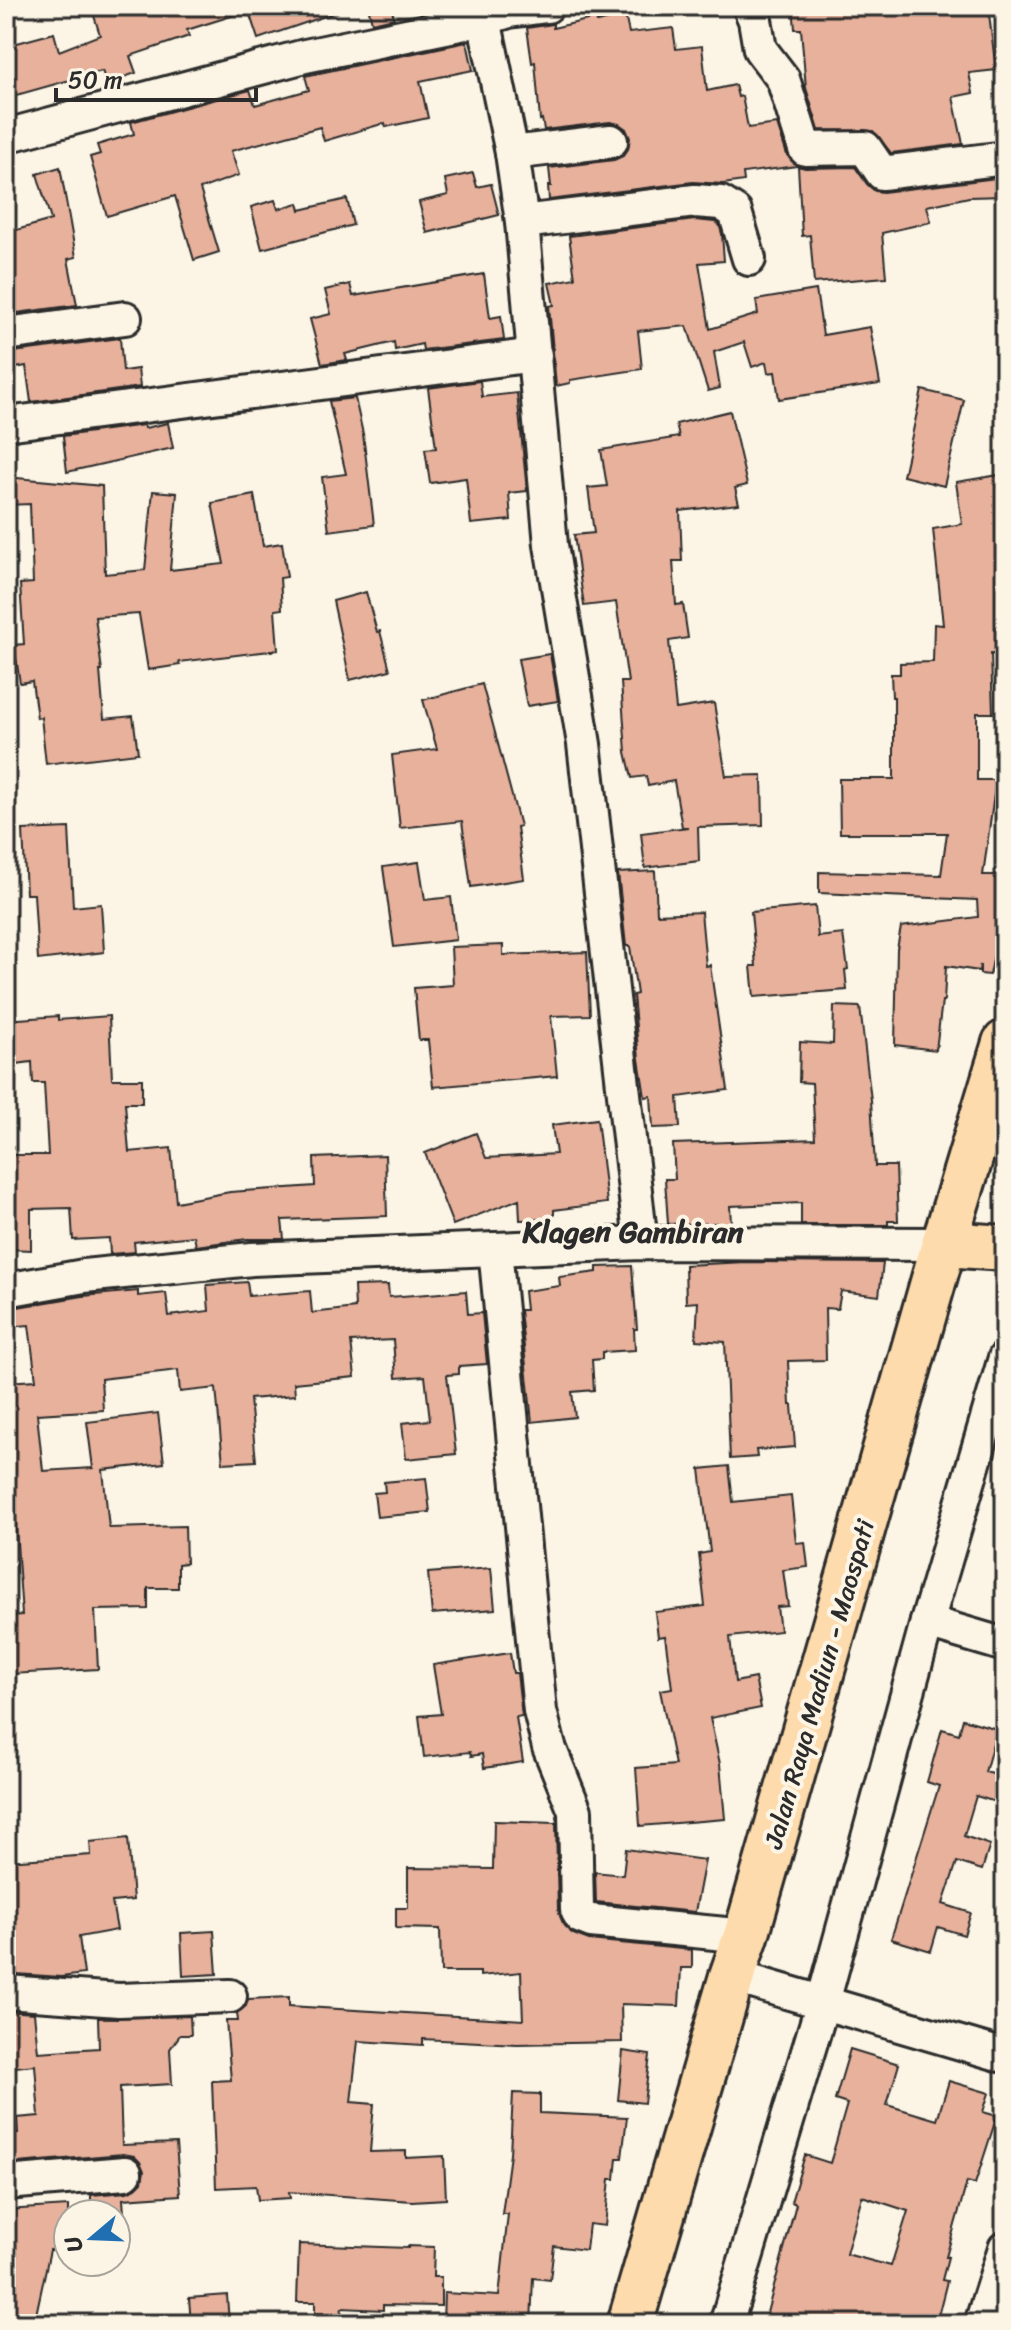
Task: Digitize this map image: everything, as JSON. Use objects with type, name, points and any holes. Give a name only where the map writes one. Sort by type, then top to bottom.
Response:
[{"type":"highway","name":"Jalan Raya Madiun - Maospati","points":[[630,2324],[1005,1043]]},
{"type":"highway","points":[[944,1244],[1005,1248]]},
{"type":"street","points":[[6,136],[305,56],[500,12],[547,6]]},
{"type":"street","points":[[749,6],[760,49],[783,79],[805,149],[865,148],[882,173],[1005,158]]},
{"type":"street","points":[[500,12],[551,545],[584,744],[641,1243]]},
{"type":"street","points":[[512,153],[611,141]]},
{"type":"street","points":[[522,222],[695,201],[721,203],[735,212],[749,259]]},
{"type":"street","points":[[6,334],[125,318]]},
{"type":"street","points":[[6,424],[535,355]]},
{"type":"street","points":[[6,1290],[84,1276],[252,1259],[641,1243],[944,1244]]},
{"type":"street","points":[[495,1249],[540,1711],[549,1747],[575,1811],[577,1910],[581,1917],[591,1921],[746,1936]]},
{"type":"street","points":[[726,2324],[823,2002],[927,1622],[1004,1367]]},
{"type":"street","points":[[927,1622],[1005,1645]]},
{"type":"street","points":[[732,1976],[1005,2056]]},
{"type":"street","points":[[6,1992],[119,2000],[230,1996]]},
{"type":"street","points":[[6,2183],[125,2173]]},
{"type":"street","points":[[981,2324],[1005,2248]]},
{"type":"building","points":[[91,6],[246,6],[247,11],[187,30],[189,36],[130,56],[136,73],[107,83],[102,71],[6,98],[6,46],[54,33],[59,51],[100,35]]},
{"type":"building","points":[[247,6],[342,6],[343,10],[258,39]]},
{"type":"building","points":[[368,6],[391,6],[394,18],[372,23]]},
{"type":"building","points":[[793,6],[988,6],[996,70],[969,73],[973,93],[953,97],[963,144],[891,153],[873,131],[819,130],[806,88],[801,29],[795,29]]},
{"type":"building","points":[[625,15],[629,33],[673,28],[676,49],[702,46],[707,91],[735,85],[738,97],[742,96],[748,128],[777,124],[787,155],[797,166],[743,173],[744,181],[723,184],[693,182],[549,200],[549,168],[614,160],[623,156],[630,138],[626,129],[610,122],[544,130],[527,28],[553,24],[553,28]]},
{"type":"building","points":[[467,42],[473,70],[420,81],[428,118],[386,127],[385,123],[324,141],[320,127],[231,151],[239,175],[200,189],[219,252],[194,260],[175,196],[107,216],[90,157],[100,154],[97,145],[134,134],[131,122],[250,90],[255,105],[309,90],[305,76]]},
{"type":"building","points":[[798,166],[855,167],[867,184],[875,191],[883,192],[1005,177],[1005,196],[969,197],[927,206],[931,222],[882,233],[886,277],[814,283],[810,235],[802,236]]},
{"type":"building","points":[[60,167],[76,257],[68,259],[77,305],[9,314],[6,302],[6,233],[51,220],[37,174]]},
{"type":"building","points":[[473,173],[477,187],[491,184],[499,215],[427,233],[419,202],[448,195],[445,179]]},
{"type":"building","points":[[347,199],[353,225],[262,249],[251,207],[275,200],[278,209],[298,203],[300,210]]},
{"type":"building","points":[[695,220],[719,224],[722,234],[724,261],[699,263],[710,329],[758,314],[756,300],[816,290],[823,335],[870,327],[880,384],[779,399],[775,372],[768,373],[766,362],[752,367],[744,342],[714,352],[720,388],[708,391],[687,326],[638,331],[642,369],[570,380],[570,383],[556,386],[549,306],[554,305],[549,283],[575,278],[569,236]]},
{"type":"building","points":[[484,274],[490,318],[501,316],[504,340],[423,350],[422,344],[395,350],[394,342],[345,354],[347,360],[322,364],[310,319],[331,314],[325,290],[350,284],[353,296]]},
{"type":"building","points":[[120,338],[123,371],[138,369],[140,387],[31,402],[26,366],[6,370],[6,353]]},
{"type":"building","points":[[480,381],[482,397],[517,393],[527,491],[509,493],[511,520],[471,524],[466,478],[430,483],[425,449],[436,448],[428,388]]},
{"type":"building","points":[[922,390],[964,400],[944,486],[903,476]]},
{"type":"building","points":[[355,398],[363,434],[374,525],[329,531],[322,477],[346,474],[329,401]]},
{"type":"building","points":[[730,411],[747,485],[735,488],[739,504],[680,511],[682,561],[673,561],[676,605],[683,604],[688,638],[669,641],[676,709],[714,703],[726,776],[762,775],[763,825],[698,827],[699,861],[645,868],[641,833],[688,827],[682,827],[674,781],[648,786],[646,776],[632,778],[626,752],[621,682],[628,682],[616,602],[584,606],[574,535],[594,533],[588,488],[607,486],[601,450],[679,437],[676,424]]},
{"type":"building","points":[[168,423],[173,448],[67,472],[63,436]]},
{"type":"building","points":[[1005,474],[1005,655],[991,654],[993,713],[977,713],[977,780],[996,780],[983,875],[1005,875],[1005,899],[990,975],[980,974],[980,965],[979,971],[946,966],[936,1050],[895,1045],[897,949],[901,927],[978,917],[977,900],[819,893],[819,872],[941,875],[947,833],[840,833],[839,779],[894,779],[891,674],[900,674],[900,663],[933,662],[934,624],[943,625],[933,529],[962,524],[956,482]]},
{"type":"building","points":[[6,477],[102,486],[105,574],[145,570],[153,491],[177,493],[170,570],[224,564],[212,503],[254,495],[263,546],[282,543],[287,577],[280,578],[282,609],[275,610],[278,650],[179,662],[180,665],[148,670],[139,614],[95,617],[104,719],[133,716],[138,753],[46,764],[41,717],[37,718],[32,681],[20,683],[14,645],[24,644],[20,584],[33,583],[30,504],[6,505]]},
{"type":"building","points":[[366,592],[390,670],[350,680],[333,601]]},
{"type":"building","points":[[550,654],[558,701],[527,706],[518,659]]},
{"type":"building","points":[[482,684],[520,826],[517,827],[524,879],[471,887],[462,821],[400,828],[392,755],[437,749],[423,700]]},
{"type":"building","points":[[69,828],[73,907],[101,904],[104,952],[38,960],[34,894],[26,894],[23,830]]},
{"type":"building","points":[[419,862],[425,900],[451,897],[456,940],[394,947],[383,867]]},
{"type":"building","points":[[655,871],[657,914],[701,912],[706,966],[710,965],[728,1090],[678,1097],[680,1127],[653,1128],[651,1096],[645,1097],[633,995],[637,994],[630,946],[626,946],[618,873]]},
{"type":"building","points":[[815,906],[818,937],[843,934],[848,969],[845,970],[847,990],[754,997],[751,966],[756,966],[751,912]]},
{"type":"building","points":[[503,945],[503,955],[587,952],[590,1015],[551,1016],[557,1076],[433,1087],[428,1040],[419,1040],[414,988],[453,985],[451,947]]},
{"type":"building","points":[[834,1006],[860,1007],[875,1166],[896,1166],[898,1221],[888,1221],[888,1225],[801,1225],[801,1203],[730,1206],[731,1223],[668,1224],[665,1179],[675,1179],[673,1144],[815,1139],[812,1083],[799,1082],[800,1042],[833,1044]]},
{"type":"building","points":[[58,1016],[58,1020],[109,1016],[112,1079],[142,1079],[142,1103],[125,1103],[129,1152],[171,1148],[176,1202],[230,1192],[315,1186],[314,1158],[385,1155],[387,1216],[282,1220],[284,1239],[247,1239],[196,1246],[194,1236],[134,1242],[135,1252],[110,1254],[109,1238],[73,1240],[71,1208],[31,1209],[31,1250],[7,1249],[6,1155],[48,1155],[44,1083],[33,1083],[32,1062],[8,1065],[6,1020]]},
{"type":"building","points":[[597,1119],[607,1203],[554,1210],[554,1219],[520,1220],[519,1199],[453,1225],[425,1153],[476,1133],[486,1158],[556,1154],[552,1125]]},
{"type":"building","points":[[883,1263],[879,1296],[841,1291],[838,1309],[825,1308],[826,1360],[788,1361],[795,1447],[756,1450],[757,1457],[730,1459],[725,1342],[696,1340],[698,1302],[686,1303],[685,1265]]},
{"type":"building","points":[[632,1266],[637,1329],[634,1329],[635,1350],[602,1352],[602,1359],[592,1360],[594,1390],[572,1392],[575,1417],[532,1422],[520,1310],[526,1310],[524,1291],[560,1286],[559,1277],[597,1272],[597,1267]]},
{"type":"building","points":[[247,1282],[249,1296],[310,1291],[312,1313],[355,1308],[354,1286],[388,1285],[389,1297],[466,1291],[468,1314],[482,1313],[487,1364],[459,1366],[459,1374],[447,1375],[456,1454],[406,1459],[402,1423],[430,1420],[425,1376],[396,1378],[393,1340],[351,1342],[355,1377],[294,1383],[295,1395],[250,1399],[256,1461],[223,1463],[216,1388],[180,1392],[178,1370],[101,1379],[103,1410],[37,1414],[43,1471],[93,1468],[87,1422],[158,1413],[164,1463],[103,1470],[109,1528],[185,1526],[186,1563],[178,1564],[178,1588],[148,1588],[148,1609],[95,1610],[98,1669],[11,1674],[7,1616],[22,1615],[12,1472],[6,1473],[6,1382],[36,1380],[29,1325],[6,1327],[6,1309],[83,1296],[138,1291],[138,1296],[166,1293],[169,1316],[209,1311],[207,1285]]},
{"type":"building","points":[[729,1466],[733,1502],[791,1496],[796,1543],[805,1542],[808,1567],[783,1570],[788,1606],[777,1607],[780,1631],[730,1637],[735,1682],[755,1678],[761,1708],[710,1718],[720,1764],[725,1819],[640,1826],[636,1768],[675,1765],[660,1690],[672,1688],[665,1636],[658,1637],[655,1612],[705,1606],[699,1554],[710,1552],[700,1469]]},
{"type":"building","points":[[426,1478],[430,1512],[377,1517],[374,1493],[385,1492],[384,1482]]},
{"type":"building","points":[[491,1568],[495,1609],[432,1614],[428,1573]]},
{"type":"building","points":[[510,1653],[513,1673],[517,1673],[522,1716],[516,1717],[523,1762],[484,1768],[482,1754],[471,1756],[470,1752],[424,1757],[419,1716],[441,1714],[433,1665]]},
{"type":"building","points":[[963,1719],[997,1729],[985,1772],[1005,1777],[1005,1793],[1002,1804],[976,1796],[964,1836],[990,1845],[982,1870],[957,1862],[943,1904],[971,1913],[964,1935],[938,1927],[931,1951],[891,1939],[939,1786],[927,1782],[942,1729],[959,1734]]},
{"type":"building","points":[[494,1821],[556,1823],[558,1910],[564,1926],[573,1934],[589,1940],[692,1950],[692,1968],[681,1968],[679,2006],[621,2004],[622,2042],[517,2044],[423,2039],[423,2045],[358,2041],[351,2102],[374,2104],[370,2152],[406,2151],[406,2158],[444,2156],[446,2199],[412,2201],[289,2192],[290,2198],[258,2200],[256,2186],[216,2188],[212,2081],[231,2080],[226,2021],[238,2021],[237,2013],[246,2006],[248,1999],[289,1997],[289,2006],[523,2020],[521,1972],[480,1976],[480,1972],[441,1972],[440,1929],[396,1928],[396,1908],[408,1908],[408,1868],[493,1869]]},
{"type":"building","points":[[128,1838],[133,1900],[112,1902],[117,1930],[79,1937],[84,1974],[61,1977],[16,1974],[12,1941],[6,1941],[6,1861],[91,1855],[90,1842]]},
{"type":"building","points":[[626,1849],[705,1860],[695,1912],[596,1902],[595,1872],[623,1875]]},
{"type":"building","points":[[214,1931],[217,1974],[183,1976],[181,1933]]},
{"type":"building","points":[[6,2011],[34,2013],[38,2052],[99,2048],[98,2018],[190,2016],[191,2035],[180,2035],[170,2049],[172,2084],[120,2087],[122,2145],[176,2143],[180,2195],[91,2198],[91,2195],[127,2192],[142,2182],[144,2171],[140,2162],[134,2156],[123,2154],[6,2164],[6,2133],[18,2133],[17,2118],[39,2116],[35,2065],[6,2068]]},
{"type":"building","points":[[850,2049],[899,2064],[887,2105],[937,2120],[949,2081],[989,2093],[983,2112],[997,2116],[975,2184],[967,2182],[946,2257],[942,2280],[947,2281],[936,2324],[764,2324],[796,2204],[791,2202],[805,2155],[830,2163],[847,2104],[835,2100]],"holes":[[[862,2196],[908,2211],[891,2266],[846,2254]]]},
{"type":"building","points":[[623,2051],[650,2055],[644,2103],[618,2100]]},
{"type":"building","points":[[513,2093],[540,2094],[540,2113],[627,2117],[622,2158],[617,2158],[615,2179],[610,2179],[605,2226],[589,2224],[586,2250],[554,2246],[550,2280],[533,2278],[531,2324],[443,2324],[444,2293],[499,2296],[508,2214],[502,2214],[510,2154]]},
{"type":"building","points":[[52,2207],[52,2250],[34,2324],[6,2324],[6,2210]]},
{"type":"building","points":[[299,2244],[434,2247],[433,2277],[441,2277],[441,2306],[383,2305],[383,2310],[342,2308],[341,2314],[315,2313],[315,2302],[297,2302]]},
{"type":"building","points":[[227,2295],[229,2324],[191,2324],[189,2298]]},
{"type":"district","name":"Klagen Gambiran","points":[[633,1232]]}]
